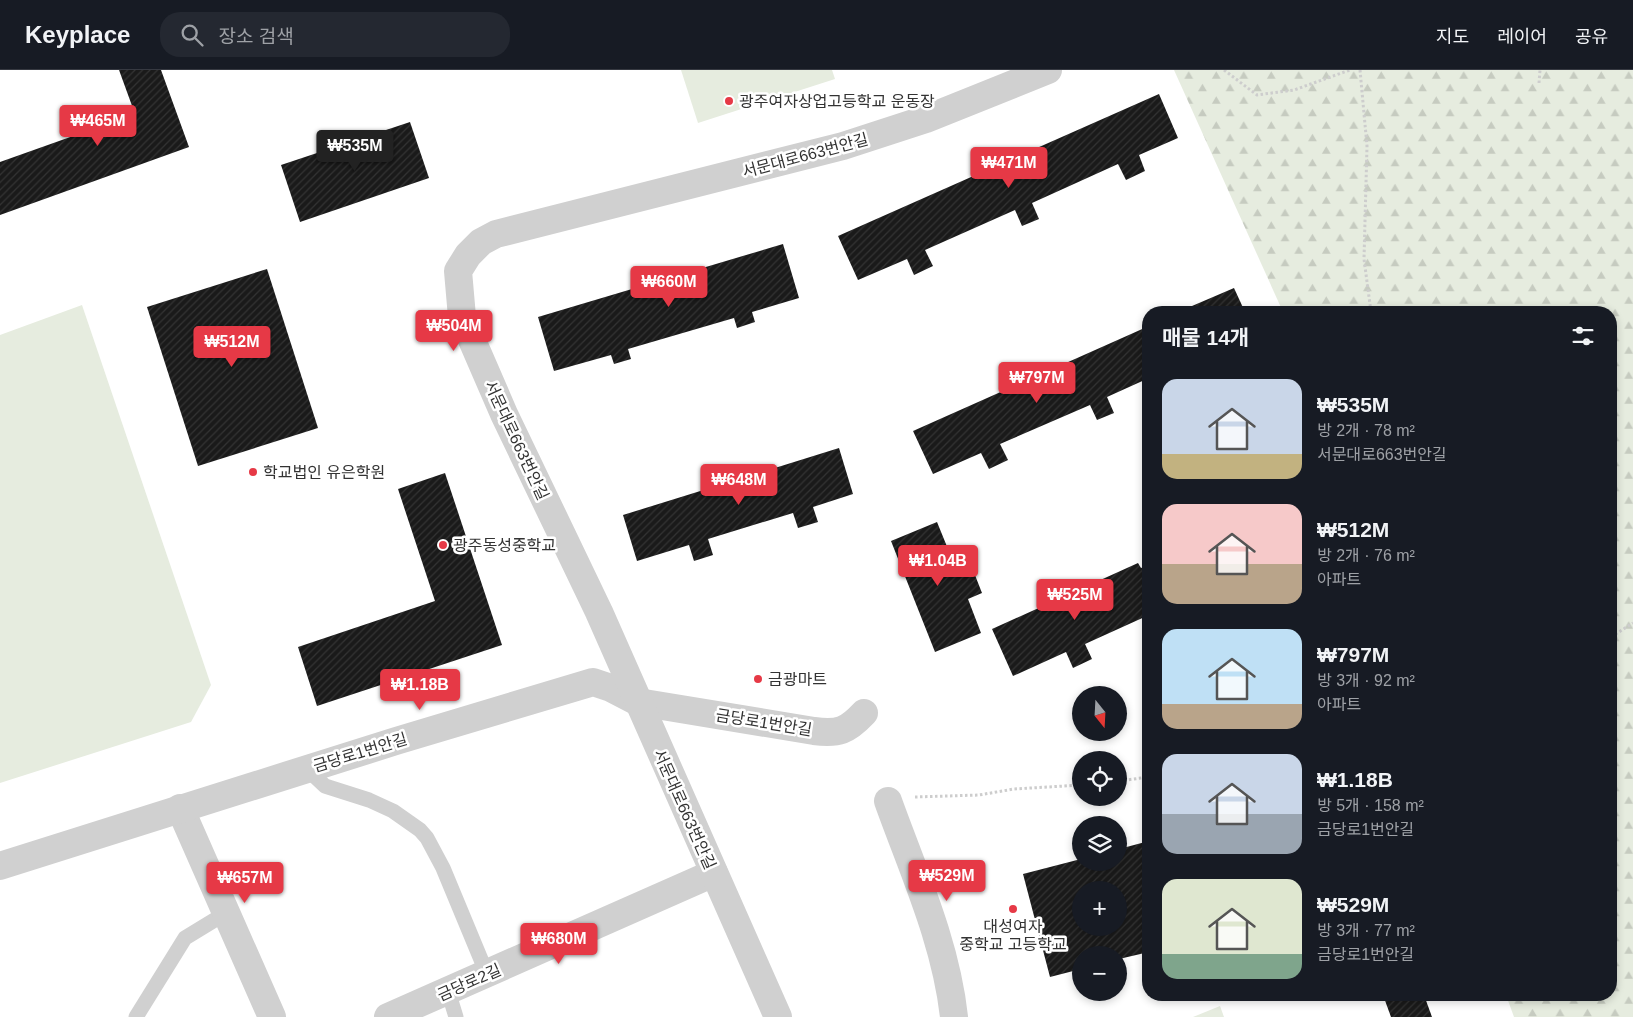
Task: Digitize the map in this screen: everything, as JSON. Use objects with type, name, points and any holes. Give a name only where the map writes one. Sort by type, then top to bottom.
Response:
[{"type":"street","name":"서문대로663번안길","points":[[778,1017],[599,612],[504,414],[462,317],[458,271],[481,242],[496,234],[843,146],[926,119],[1048,70]]},
{"type":"street","name":"금당로1번안길","points":[[0,866],[307,768],[521,702],[593,682],[611,688],[638,702],[829,732],[846,730],[864,713]]},
{"type":"street","points":[[888,800],[929,915],[948,976],[954,1017]]},
{"type":"street","points":[[180,808],[272,1017]]},
{"type":"street","name":"금당로2길","points":[[388,1017],[714,873]]},
{"type":"lane","points":[[307,768],[325,786],[369,800],[393,812],[420,830],[443,868],[487,974]]},
{"type":"lane","points":[[136,1017],[185,938],[226,913]]},
{"type":"lane","points":[[448,991],[456,1017]]},
{"type":"path","points":[[1224,70],[1257,95],[1294,90],[1350,70]]},
{"type":"path","points":[[1360,70],[1367,146],[1364,259],[1370,306]]},
{"type":"path","points":[[1539,84],[1540,70]]},
{"type":"path","points":[[1617,632],[1633,623]]},
{"type":"path","points":[[1127,779],[1142,778]]},
{"type":"path","points":[[888,800],[917,796],[979,795],[1014,789],[1072,786]]},
{"type":"green space","name":"광주여자상업고등학교 운동장","points":[[681,70],[832,70],[835,79],[698,123]]},
{"type":"green space","points":[[1174,70],[1633,70],[1633,1017],[1514,1017],[1508,1001],[1617,1001],[1617,306],[1280,306]]},
{"type":"green space","points":[[82,305],[211,685],[191,722],[0,783],[0,335]]},
{"type":"green space","points":[[1220,1006],[1224,1017],[1193,1017]]},
{"type":"building","points":[[119,70],[161,70],[189,147],[0,215],[0,162],[135,114]]},
{"type":"building","points":[[1159,94],[1178,138],[1139,155],[1145,171],[1126,180],[1118,164],[1032,203],[1039,219],[1022,226],[1015,210],[925,250],[933,266],[914,275],[907,259],[858,280],[838,236]]},
{"type":"building","points":[[410,122],[429,178],[300,222],[281,165]]},
{"type":"building","points":[[783,244],[799,298],[752,312],[755,322],[737,328],[734,318],[628,349],[631,359],[614,364],[611,355],[554,371],[538,317]]},
{"type":"building","points":[[267,269],[318,428],[198,466],[147,307]]},
{"type":"building","points":[[1234,288],[1242,306],[1192,306]]},
{"type":"building","points":[[1142,329],[1142,381],[1107,397],[1114,413],[1097,420],[1090,405],[1000,444],[1008,460],[989,469],[981,453],[933,474],[913,431]]},
{"type":"building","points":[[839,448],[853,494],[813,507],[818,522],[798,528],[793,513],[708,539],[713,555],[694,561],[689,545],[637,561],[623,515]]},
{"type":"building","name":"광주동성중학교","points":[[445,473],[502,645],[317,706],[298,647],[435,601],[398,489]]},
{"type":"building","points":[[937,522],[959,576],[973,570],[982,593],[968,599],[981,633],[935,652],[891,541]]},
{"type":"building","points":[[1138,563],[1142,568],[1142,618],[1085,644],[1092,659],[1073,668],[1066,652],[1013,676],[992,629]]},
{"type":"building","points":[[1142,843],[1142,954],[1127,957],[1127,946],[1072,946],[1072,971],[1050,977],[1023,874],[1072,861],[1072,871],[1127,871],[1127,847]]},
{"type":"building","points":[[1385,1001],[1426,1001],[1432,1017],[1391,1017]]},
{"type":"place","name":"광주여자상업고등학교 운동장","points":[[729,101]]},
{"type":"place","name":"학교법인 유은학원","points":[[253,472]]},
{"type":"place","name":"광주동성중학교","points":[[443,545]]},
{"type":"place","name":"금광마트","points":[[758,679]]},
{"type":"place","name":"대성여자 중학교 고등학교","points":[[1013,909]]}]
